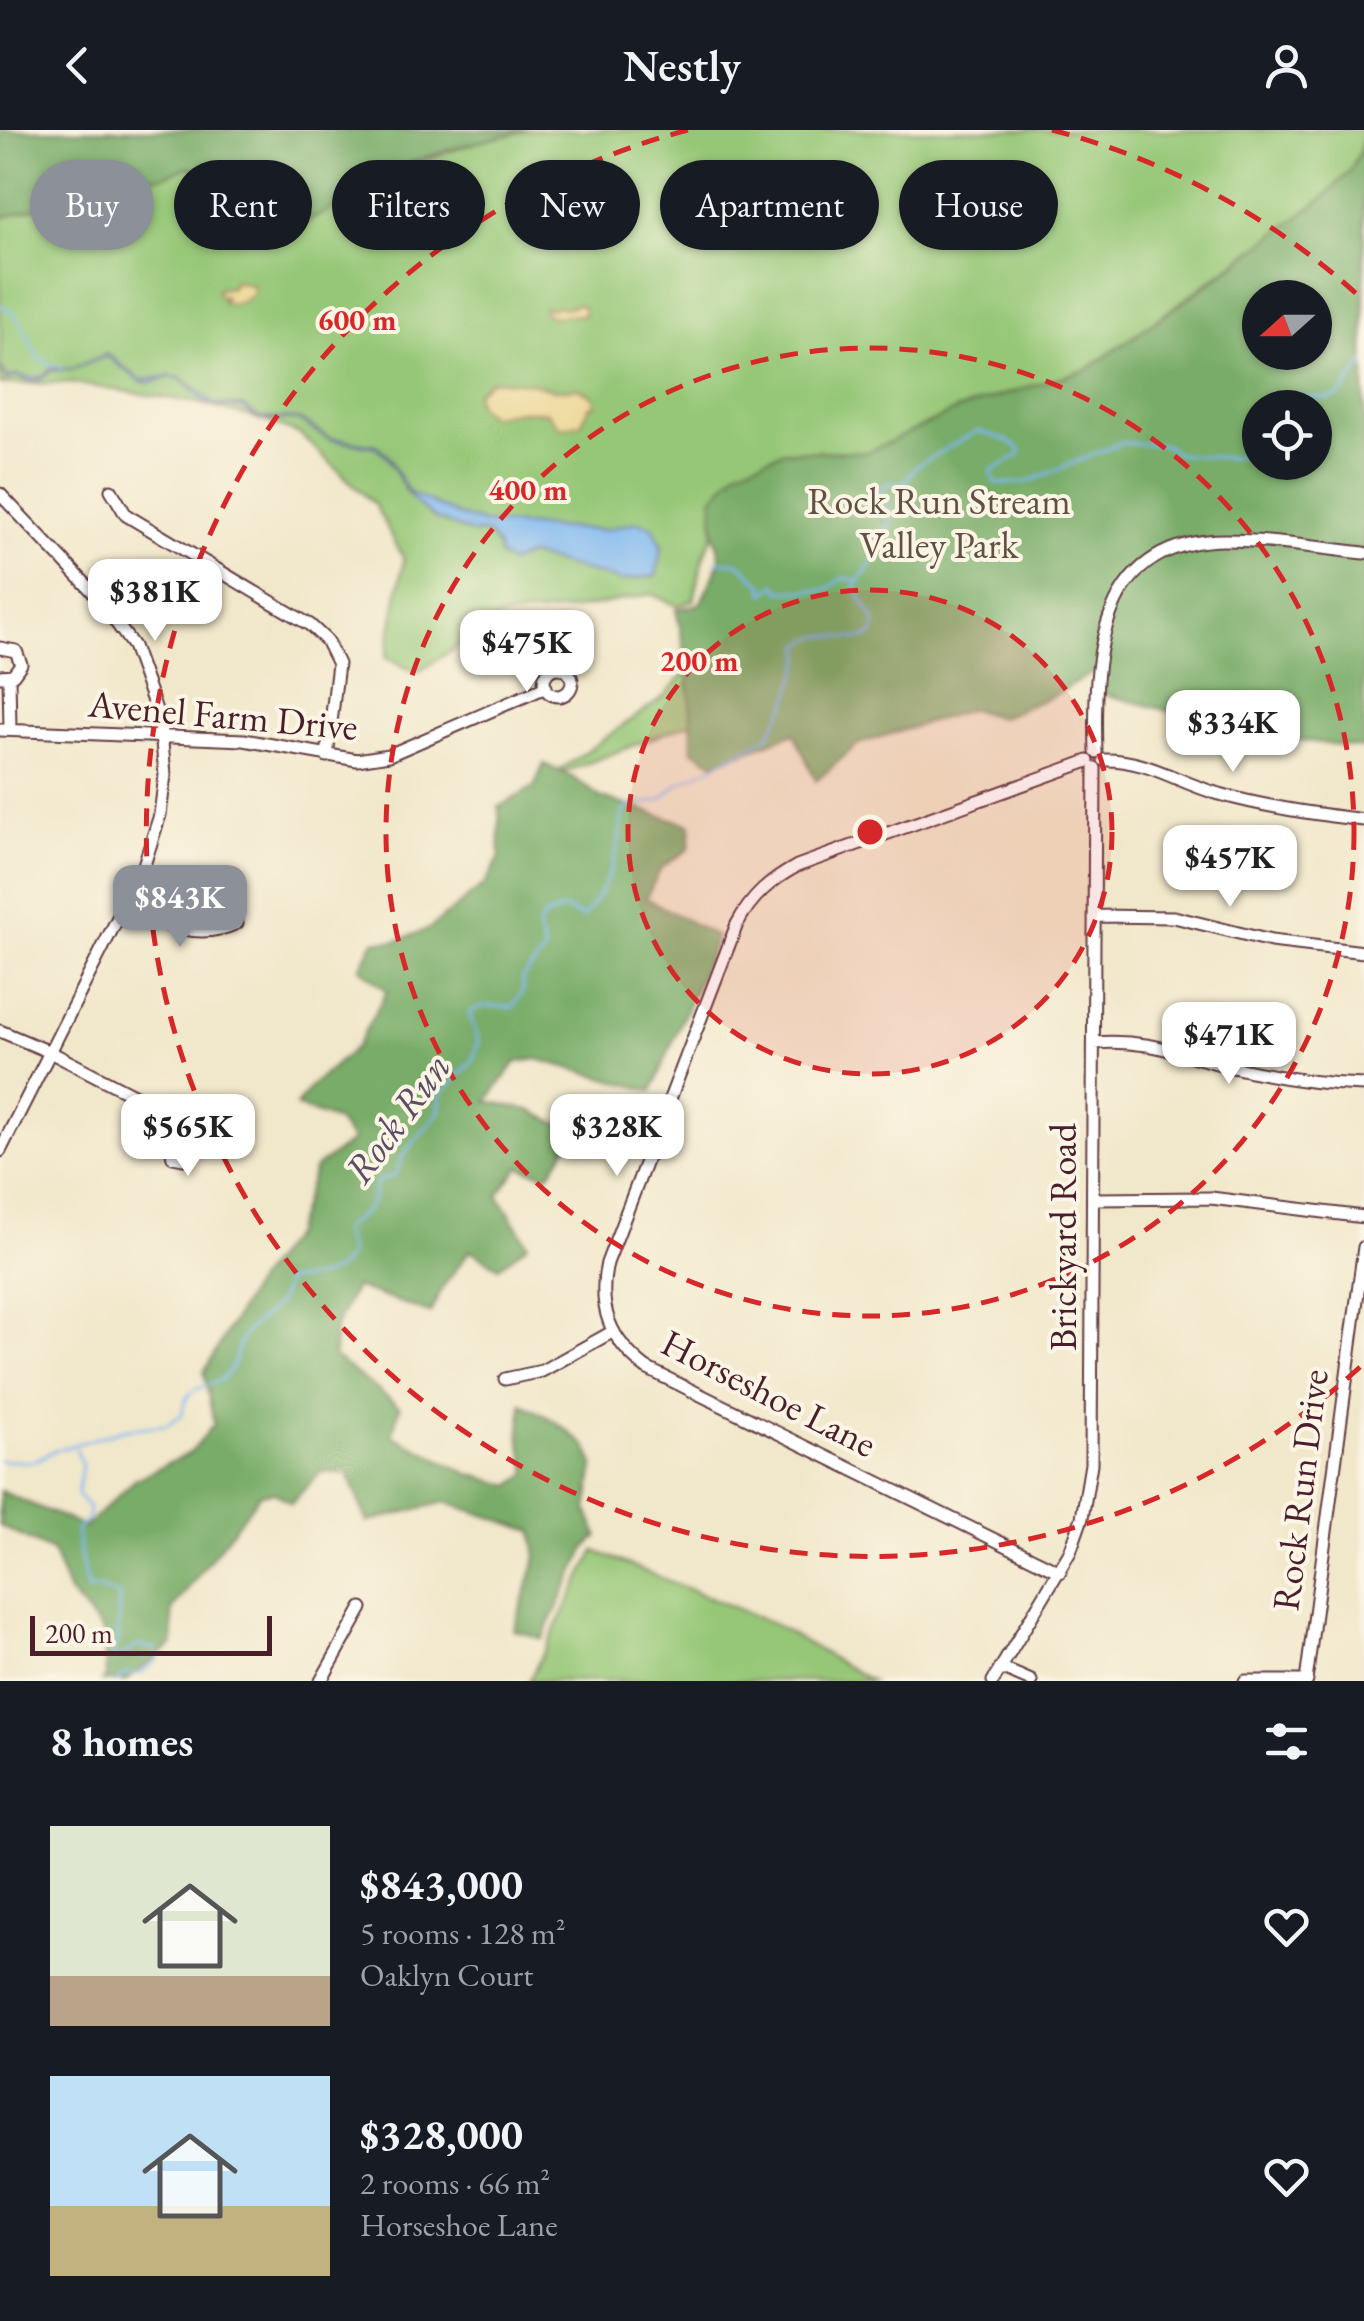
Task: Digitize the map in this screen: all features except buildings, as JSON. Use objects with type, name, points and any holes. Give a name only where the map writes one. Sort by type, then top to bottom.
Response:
[{"type":"street","points":[[111,490],[126,514],[310,626],[326,640],[338,664],[328,756]]},
{"type":"street","points":[[0,494],[114,616],[138,657],[162,736],[165,775],[152,844],[125,906],[0,1150]]},
{"type":"street","name":"Brickyard Road","points":[[993,1681],[1060,1572],[1082,1518],[1091,1464],[1095,718],[1102,638],[1112,605],[1142,566],[1161,554],[1220,540],[1364,553]]},
{"type":"street","points":[[0,648],[12,648],[21,659],[17,672],[4,676],[5,730]]},
{"type":"street","name":"Avenel Farm Drive","points":[[5,730],[244,740],[358,760],[389,755],[546,687]]},
{"type":"street","name":"Horseshoe Lane","points":[[1060,1572],[646,1368],[625,1352],[612,1332],[603,1305],[602,1283],[607,1264],[737,924],[754,896],[774,878],[797,866],[1096,760],[1140,763],[1217,793],[1364,820]]},
{"type":"street","points":[[125,906],[193,933],[219,932],[237,923]]},
{"type":"street","points":[[1095,916],[1174,918],[1271,941],[1364,952]]},
{"type":"street","points":[[0,1031],[143,1100],[178,1136]]},
{"type":"street","points":[[1094,1043],[1148,1043],[1231,1067],[1294,1079],[1364,1085]]},
{"type":"street","points":[[1093,1199],[1211,1198],[1364,1217]]},
{"type":"street","name":"Rock Run Drive","points":[[1306,1681],[1364,1247]]},
{"type":"street","points":[[505,1379],[542,1370],[612,1332]]},
{"type":"street","points":[[321,1681],[362,1608]]},
{"type":"street","points":[[1001,1668],[1032,1681]]},
{"type":"street","points":[[1245,1681],[1306,1681]]},
{"type":"green space","points":[[0,130],[529,130],[418,160],[332,160],[332,208],[312,218],[312,160],[174,160],[174,172],[154,177],[154,160],[30,160],[30,209],[0,218]]},
{"type":"green space","name":"Rock Run Stream Valley Park","points":[[529,130],[1364,130],[1364,549],[699,720],[549,778],[663,697],[722,634],[851,452],[819,452],[713,498],[714,532],[703,558],[694,600],[678,606],[651,594],[577,609],[502,617],[417,673],[386,658],[404,559],[375,505],[300,434],[193,402],[71,383],[0,384],[0,218],[30,209],[30,250],[154,250],[154,177],[174,172],[174,250],[312,250],[312,220],[332,207],[332,250],[485,250],[485,160],[425,160]],"holes":[[[1275,234],[1183,349],[983,401],[1088,369]]]},
{"type":"green space","name":"Rock Run Stream Valley Park","points":[[1364,130],[1364,748],[1262,733],[1096,692],[1097,670],[1057,694],[1000,718],[971,709],[858,744],[816,781],[794,733],[715,763],[692,750],[684,645],[676,610],[700,604],[721,560],[714,532],[713,498],[738,469],[785,451],[868,452],[959,409],[1088,369],[1216,279],[1322,199],[1348,173],[1360,151]]},
{"type":"green space","points":[[544,764],[574,778],[600,797],[691,825],[689,849],[661,868],[646,898],[717,937],[652,1091],[537,1059],[516,1062],[487,1101],[530,1110],[576,1132],[549,1175],[519,1167],[498,1195],[528,1244],[499,1267],[470,1250],[442,1288],[430,1313],[355,1287],[335,1327],[334,1357],[400,1407],[392,1435],[469,1474],[511,1486],[528,1473],[520,1440],[522,1404],[555,1421],[586,1446],[594,1465],[587,1510],[598,1536],[586,1548],[542,1639],[514,1630],[537,1557],[533,1531],[445,1502],[367,1522],[348,1473],[321,1472],[291,1503],[275,1492],[260,1494],[172,1610],[173,1644],[126,1681],[102,1681],[106,1677],[104,1633],[69,1593],[52,1551],[0,1526],[0,1491],[85,1527],[136,1479],[190,1453],[214,1424],[204,1372],[255,1283],[293,1234],[315,1168],[352,1141],[337,1121],[296,1106],[311,1086],[356,1047],[387,991],[360,968],[374,941],[396,941],[429,929],[485,884],[500,857],[499,807],[534,787]]},
{"type":"green space","points":[[595,1551],[772,1623],[871,1681],[529,1681]]},
{"type":"sand","points":[[234,281],[254,286],[252,294],[238,302],[222,302],[225,297],[218,295],[217,289],[231,287]]},
{"type":"sand","points":[[578,304],[584,315],[551,317],[543,311],[545,307]]},
{"type":"sand","points":[[490,380],[532,383],[555,390],[578,388],[593,396],[596,405],[590,406],[581,424],[560,428],[547,412],[491,416],[476,400],[476,392]]},
{"type":"water","points":[[107,354],[141,380],[172,376],[183,379],[214,404],[244,406],[260,418],[299,419],[329,438],[376,445],[387,454],[408,492],[458,515],[484,523],[603,530],[637,522],[653,526],[662,547],[656,576],[621,581],[530,555],[510,563],[499,556],[488,534],[472,533],[436,519],[419,506],[407,493],[386,455],[376,447],[329,439],[298,420],[259,420],[243,408],[214,406],[204,402],[182,380],[172,377],[149,383],[140,381],[107,356],[71,370],[52,370],[31,382],[17,376],[6,380],[0,366],[7,378],[16,375],[35,378],[52,368],[71,369]]},
{"type":"waterway","points":[[0,305],[20,321],[36,353],[62,368]]},
{"type":"waterway","name":"Rock Run","points":[[1332,398],[1342,393],[1364,364]]},
{"type":"waterway","name":"Rock Run","points":[[0,1460],[31,1462],[126,1429],[166,1425],[182,1415],[192,1392],[228,1373],[244,1335],[279,1301],[285,1281],[322,1276],[344,1263],[350,1254],[343,1233],[345,1227],[363,1214],[373,1200],[376,1182],[395,1175],[404,1154],[439,1112],[441,1093],[472,1062],[479,1041],[469,1014],[484,1006],[513,1007],[523,990],[522,978],[545,952],[538,927],[544,917],[564,909],[583,917],[592,906],[611,868],[623,812],[631,806],[661,800],[678,784],[767,738],[786,705],[802,658],[801,646],[809,640],[873,635],[875,621],[855,588],[875,558],[876,541],[891,522],[892,514],[881,491],[884,485],[903,485],[915,467],[977,431],[1020,449],[1020,455],[991,471],[996,484],[1028,482],[1121,443],[1165,445],[1177,454],[1242,456]]},
{"type":"waterway","points":[[716,561],[739,563],[764,586],[764,594],[776,584],[781,591],[826,590],[843,578],[858,581]]},
{"type":"waterway","points":[[76,1449],[82,1465],[77,1495],[89,1507],[88,1519],[76,1530],[87,1590],[97,1588],[119,1596],[118,1638],[112,1654],[118,1660],[136,1646],[155,1648],[158,1659],[142,1673],[124,1675],[118,1681]]}]
